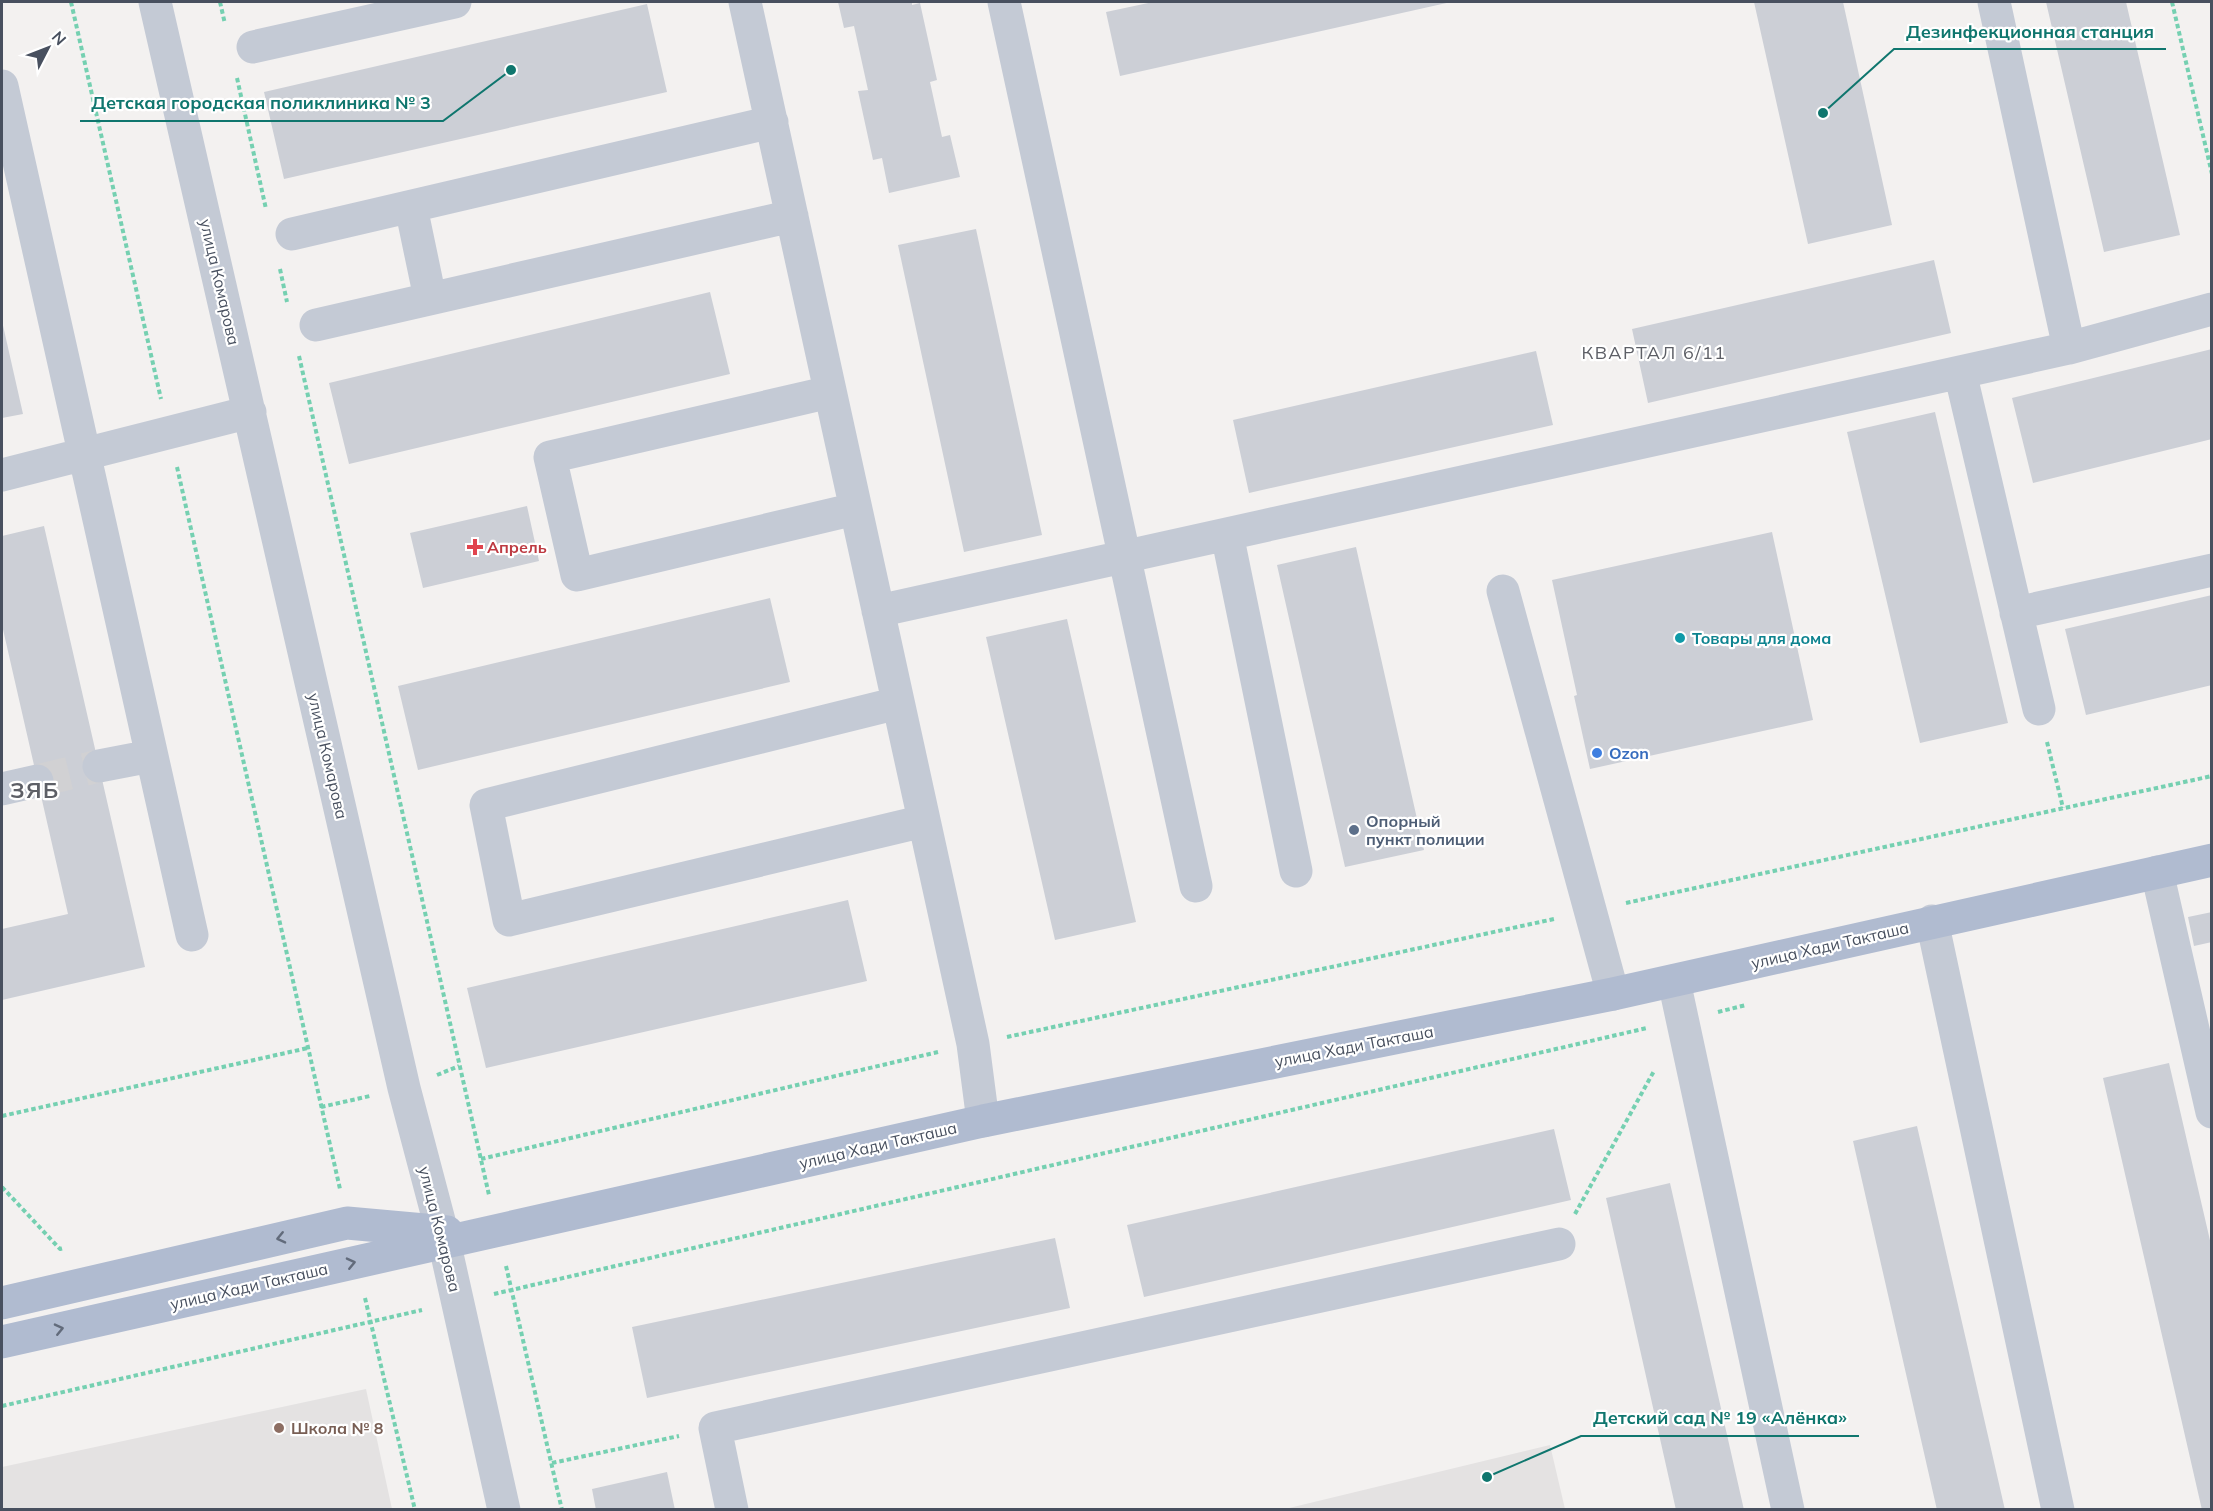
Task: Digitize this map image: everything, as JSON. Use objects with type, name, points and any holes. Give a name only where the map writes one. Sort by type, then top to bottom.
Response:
[{"type":"main road","name":"улица Хади Такташа","points":[[2,1342],[443,1237],[497,1231],[983,1121],[1674,981],[1932,921],[2211,860]]},
{"type":"main road","name":"улица Хади Такташа","points":[[2,1303],[347,1222],[443,1237]]},
{"type":"street","name":"улица Комарова","points":[[155,2],[404,1088],[443,1237],[504,1509]]},
{"type":"street","points":[[244,60],[455,2]]},
{"type":"street","points":[[745,2],[973,1044],[983,1121]]},
{"type":"street","points":[[1004,2],[1196,886]]},
{"type":"street","points":[[1994,2],[2069,348]]},
{"type":"street","points":[[2,86],[16,215],[84,454],[192,935]]},
{"type":"street","points":[[285,247],[411,207],[772,122]]},
{"type":"street","points":[[411,207],[430,298]]},
{"type":"street","points":[[316,325],[792,216]]},
{"type":"street","points":[[878,611],[2069,348],[2211,309]]},
{"type":"street","points":[[1960,372],[2039,709]]},
{"type":"street","points":[[830,392],[550,457],[577,575],[855,509]]},
{"type":"street","points":[[2,476],[250,412]]},
{"type":"street","points":[[1227,534],[1296,871]]},
{"type":"street","points":[[2016,613],[2211,570]]},
{"type":"street","points":[[1503,591],[1613,994]]},
{"type":"street","points":[[898,704],[486,805],[508,920],[924,821]]},
{"type":"street","points":[[99,766],[152,756]]},
{"type":"street","points":[[2,789],[38,781]]},
{"type":"street","points":[[2157,872],[2211,1112]]},
{"type":"street","points":[[1932,921],[2058,1509]]},
{"type":"street","points":[[1674,981],[1788,1509]]},
{"type":"street","points":[[732,1509],[715,1428],[1559,1244]]},
{"type":"path","points":[[2,1116],[308,1048],[71,2]]},
{"type":"path","points":[[220,2],[226,28]]},
{"type":"path","points":[[2172,2],[2211,174]]},
{"type":"path","points":[[244,60],[267,213]]},
{"type":"path","points":[[285,247],[288,306]]},
{"type":"path","points":[[299,353],[562,1509]]},
{"type":"path","points":[[2039,709],[2063,808]]},
{"type":"path","points":[[481,1159],[973,1044],[2211,776]]},
{"type":"path","points":[[1559,1244],[1682,1020]]},
{"type":"path","points":[[2,1406],[1682,1020]]},
{"type":"path","points":[[2,1187],[60,1249],[72,1246]]},
{"type":"path","points":[[329,1190],[340,1188]]},
{"type":"path","points":[[371,1322],[415,1509]]},
{"type":"path","points":[[552,1463],[715,1428]]},
{"type":"shaded area","name":"Школа № 8","points":[[366,1389],[392,1509],[2,1509],[2,1467]]},
{"type":"shaded area","points":[[1550,1445],[1565,1509],[1285,1509]]},
{"type":"building","points":[[838,2],[912,2],[912,5],[920,3],[937,80],[930,82],[942,137],[950,135],[960,177],[889,193],[882,158],[873,160],[858,91],[868,90],[854,26],[844,28]]},
{"type":"building","points":[[1153,2],[1451,2],[1120,76],[1106,12]]},
{"type":"building","points":[[1754,2],[1843,2],[1892,225],[1808,244]]},
{"type":"building","points":[[2046,2],[2126,2],[2180,235],[2104,252]]},
{"type":"building","points":[[647,4],[667,92],[284,179],[264,92]]},
{"type":"building","points":[[976,229],[1042,535],[964,552],[898,245]]},
{"type":"building","points":[[1934,260],[1951,333],[1648,403],[1632,329]]},
{"type":"building","points":[[710,292],[730,374],[349,464],[329,383]]},
{"type":"building","points":[[2,321],[23,414],[2,418]]},
{"type":"building","points":[[2212,349],[2212,439],[2033,483],[2012,398]]},
{"type":"building","points":[[1536,351],[1553,425],[1249,493],[1233,420]]},
{"type":"building","points":[[1935,412],[2008,723],[1920,743],[1847,432]]},
{"type":"building","name":"Апрель","points":[[527,506],[539,561],[423,588],[410,533]]},
{"type":"building","points":[[44,526],[145,967],[2,1000],[2,929],[68,914],[2,625],[2,536]]},
{"type":"building","name":"Товары для дома","points":[[1772,532],[1813,720],[1590,769],[1574,696],[1577,695],[1552,580]]},
{"type":"building","points":[[1356,547],[1424,850],[1345,867],[1277,565]]},
{"type":"building","points":[[2212,595],[2212,685],[2086,715],[2065,629]]},
{"type":"building","points":[[770,598],[790,682],[418,770],[398,686]]},
{"type":"building","points":[[1067,619],[1136,922],[1055,940],[986,637]]},
{"type":"building","points":[[848,900],[867,981],[486,1068],[467,988]]},
{"type":"building","points":[[2212,912],[2212,942],[2194,946],[2188,917]]},
{"type":"building","points":[[2169,1063],[2212,1249],[2212,1510],[2202,1510],[2103,1078]]},
{"type":"building","points":[[1917,1126],[2005,1510],[1937,1510],[1853,1141]]},
{"type":"building","points":[[1554,1129],[1571,1200],[1144,1297],[1127,1225]]},
{"type":"building","points":[[1670,1183],[1744,1510],[1676,1510],[1606,1198]]},
{"type":"building","points":[[1055,1238],[1070,1308],[647,1398],[632,1327]]},
{"type":"building","points":[[667,1472],[675,1510],[596,1510],[592,1489]]},
{"type":"tunnel","points":[[37,781],[99,766]]},
{"type":"place","name":"Детская городская поликлиника № 3","points":[[511,70]]},
{"type":"place","name":"Дезинфекционная станция","points":[[1823,113]]},
{"type":"place","name":"Апрель","points":[[475,547]]},
{"type":"place","name":"Товары для дома","points":[[1680,638]]},
{"type":"place","name":"Ozon","points":[[1597,753]]},
{"type":"place","name":"Опорный пункт полиции","points":[[1354,830]]},
{"type":"place","name":"Школа № 8","points":[[279,1428]]},
{"type":"place","name":"Детский сад № 19 «Алёнка»","points":[[1487,1477]]},
{"type":"district","name":"КВАРТАЛ 6/11","points":[[1654,352]]},
{"type":"district","name":"ЗЯБ","points":[[35,790]]}]
